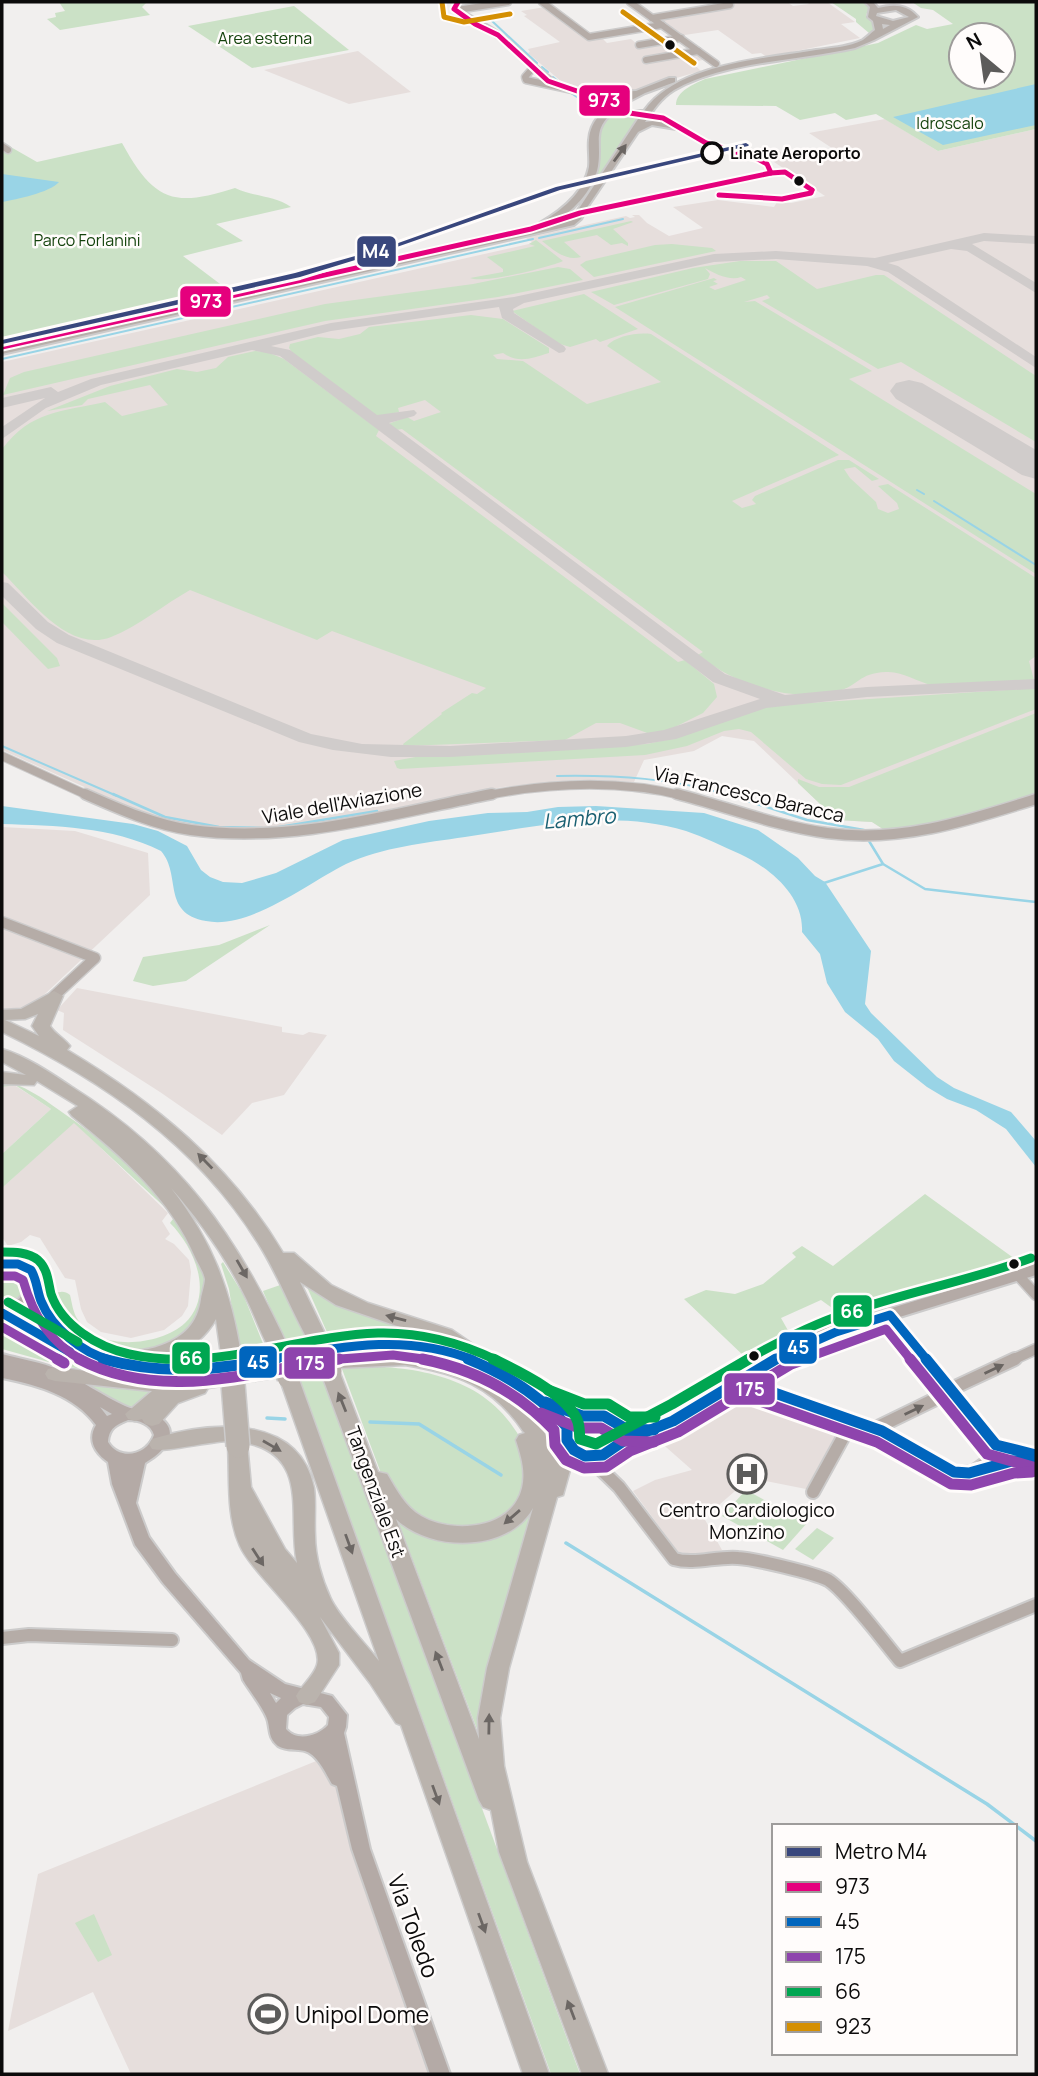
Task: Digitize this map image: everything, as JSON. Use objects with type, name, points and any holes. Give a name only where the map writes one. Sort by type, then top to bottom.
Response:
[{"type":"highway","points":[[2,1015],[28,1013],[54,996]]},
{"type":"highway","points":[[54,996],[42,1022],[44,1033],[52,1041],[112,1077],[119,1088]]},
{"type":"highway","name":"Tangenziale Est","points":[[2,1025],[119,1088],[202,1158],[249,1213],[283,1265],[319,1342],[355,1433],[595,2074]]},
{"type":"highway","points":[[2,1055],[37,1072],[121,1129],[180,1182],[214,1225],[264,1311],[409,1710],[413,1732],[536,2074]]},
{"type":"highway","points":[[2,1066],[79,1112],[149,1173],[203,1247],[215,1276],[228,1325],[243,1517],[250,1545],[271,1577],[319,1630],[327,1646],[328,1665],[305,1697]]},
{"type":"highway","points":[[2,1078],[29,1081]]},
{"type":"highway","points":[[249,1213],[304,1278],[320,1289],[360,1309],[405,1320],[446,1336],[499,1372]]},
{"type":"highway","points":[[76,1345],[111,1356],[131,1358],[176,1347],[197,1332],[206,1319],[215,1276]]},
{"type":"highway","points":[[55,1374],[140,1384],[189,1383],[380,1356],[433,1362],[476,1377],[512,1401],[528,1419],[540,1439],[546,1460],[546,1498],[498,1668],[489,1718],[493,1766],[515,1863]]},
{"type":"highway","points":[[137,1416],[169,1398],[198,1388],[346,1364],[404,1365],[460,1381],[495,1401],[509,1414],[529,1446],[536,1472],[535,1484],[523,1508],[501,1526],[471,1536],[442,1534],[411,1520],[399,1509],[355,1433]]},
{"type":"highway","points":[[137,1416],[162,1393],[189,1383]]},
{"type":"highway","points":[[159,1444],[201,1433],[226,1433],[257,1438],[274,1445],[286,1455],[301,1479],[307,1560],[321,1602]]},
{"type":"highway","points":[[521,1583],[530,1574],[541,1547],[559,1469],[566,1462],[586,1455]]},
{"type":"highway","points":[[243,1492],[278,1555],[321,1602],[378,1677],[413,1732]]},
{"type":"main road","points":[[684,77],[865,40],[877,34],[880,27],[869,2]]},
{"type":"main road","points":[[2,349],[571,223],[660,95],[672,86],[695,77],[861,44],[911,20],[914,15],[876,2]]},
{"type":"main road","points":[[876,16],[898,9]]},
{"type":"main road","points":[[876,16],[901,23]]},
{"type":"main road","points":[[577,91],[621,94],[713,70],[716,64],[731,66],[760,62]]},
{"type":"main road","points":[[602,117],[624,101],[658,85]]},
{"type":"main road","points":[[2,349],[545,224],[563,213],[593,168],[593,136],[604,110],[601,103],[577,91]]},
{"type":"main road","points":[[660,95],[659,100],[663,107]]},
{"type":"main road","points":[[624,101],[649,110]]},
{"type":"main road","points":[[615,107],[624,113],[649,110]]},
{"type":"main road","points":[[634,134],[643,125],[652,122],[678,128]]},
{"type":"main road","points":[[576,197],[579,201],[587,199]]},
{"type":"street","points":[[463,7],[508,2]]},
{"type":"street","points":[[542,2],[589,37],[662,25]]},
{"type":"street","points":[[630,2],[716,64]]},
{"type":"street","points":[[652,18],[730,5],[729,2]]},
{"type":"street","points":[[463,7],[477,25],[497,34],[540,78]]},
{"type":"street","points":[[639,45],[681,38]]},
{"type":"street","points":[[646,60],[698,51]]},
{"type":"street","points":[[533,68],[525,79],[540,78],[558,86],[624,101]]},
{"type":"street","points":[[577,91],[615,107]]},
{"type":"street","name":"Viale dell'Aviazione","points":[[2,756],[148,820],[189,830],[246,835],[301,831],[491,792]]},
{"type":"street","name":"Via Francesco Baracca","points":[[491,792],[580,784],[657,789],[812,830],[858,836],[890,836],[941,830],[1036,799]]},
{"type":"street","points":[[2,922],[95,958],[54,996]]},
{"type":"street","points":[[2,1264],[28,1268],[36,1276],[37,1287],[55,1325],[76,1345],[139,1370]]},
{"type":"street","points":[[582,1416],[567,1427],[567,1443],[586,1455],[613,1449],[651,1431],[819,1336],[1031,1271],[1036,1295]]},
{"type":"street","points":[[2,1311],[24,1303],[37,1287]]},
{"type":"street","points":[[2,1311],[85,1359],[139,1370],[198,1369],[354,1345],[391,1343],[452,1353],[499,1372],[547,1403],[582,1416],[604,1416],[613,1449],[674,1559],[684,1562],[726,1557],[750,1559],[827,1580],[901,1661],[1036,1605]]},
{"type":"street","points":[[890,1315],[996,1445],[996,1457],[973,1472]]},
{"type":"street","points":[[876,1428],[1036,1349]]},
{"type":"street","points":[[2,1360],[55,1374],[137,1416],[162,1431],[159,1444],[150,1453],[138,1459],[116,1459],[106,1454],[99,1443],[99,1434],[105,1425],[137,1416]]},
{"type":"street","points":[[2,1372],[28,1378],[75,1397],[94,1409],[105,1425]]},
{"type":"street","points":[[738,1380],[876,1428],[952,1471],[973,1472],[1015,1460],[1036,1458]]},
{"type":"street","points":[[547,1403],[567,1427]]},
{"type":"street","points":[[813,1492],[852,1421]]},
{"type":"street","points":[[996,1445],[1026,1450],[1036,1458]]},
{"type":"street","points":[[116,1459],[120,1484],[146,1548],[243,1665],[277,1720],[279,1731],[286,1740],[310,1745],[324,1741],[334,1731]]},
{"type":"street","points":[[128,1502],[138,1459]]},
{"type":"street","points":[[2,1638],[29,1635],[172,1640]]},
{"type":"street","points":[[243,1665],[279,1690],[323,1700],[333,1707],[337,1720],[334,1731],[347,1793]]},
{"type":"street","points":[[277,1720],[285,1705],[305,1697]]},
{"type":"street","points":[[310,1745],[321,1752],[347,1793]]},
{"type":"street","name":"Via Toledo","points":[[347,1793],[361,1849],[440,2074]]},
{"type":"shaded area","points":[[729,2],[787,2],[793,6],[809,4],[807,2],[827,2],[855,22],[841,24],[860,38],[767,57],[761,53],[752,54],[718,30],[678,36],[652,18],[730,5]]},
{"type":"shaded area","points":[[545,7],[586,39],[601,37],[607,43],[631,39],[638,45],[664,41],[675,49],[665,54],[698,51],[709,59],[691,62],[701,71],[627,92],[595,91],[562,82],[528,53],[528,49],[560,42],[521,11]]},
{"type":"shaded area","points":[[358,51],[411,92],[349,104],[264,70]]},
{"type":"shaded area","points":[[885,119],[938,151],[1036,129],[1036,794],[889,833],[872,822],[837,820],[754,741],[722,736],[694,751],[644,760],[634,782],[574,780],[503,787],[278,831],[201,828],[149,816],[2,750],[2,362],[529,244],[532,242],[526,238],[626,216],[630,218],[635,217],[632,215],[639,215],[669,236],[703,228],[673,207],[718,200],[774,207],[777,202],[791,203],[825,196],[765,156],[768,155],[763,152],[776,149],[796,162],[838,152],[809,133]]},
{"type":"shaded area","points":[[2,827],[75,831],[148,853],[150,895],[29,1009],[16,1014],[2,1013]]},
{"type":"shaded area","points":[[77,988],[282,1027],[282,1032],[327,1035],[284,1095],[252,1103],[222,1135],[63,1030],[64,1013],[57,1010]]},
{"type":"shaded area","points":[[2,1077],[51,1109],[2,1154]]},
{"type":"shaded area","points":[[74,1122],[168,1213],[162,1221],[170,1234],[165,1239],[174,1244],[189,1260],[191,1272],[188,1306],[182,1316],[164,1330],[131,1338],[101,1332],[87,1322],[81,1309],[75,1280],[65,1278],[40,1238],[30,1235],[21,1242],[8,1246],[2,1237],[2,1188]]},
{"type":"shaded area","name":"Centro Cardiologico Monzino","points":[[739,1387],[847,1422],[806,1489],[750,1478],[704,1518],[722,1550],[695,1554],[678,1552],[633,1491],[655,1480],[692,1470],[658,1440]]},
{"type":"shaded area","points":[[331,1755],[354,1848],[429,2074],[131,2074],[93,1992],[8,2031],[38,1874]]},
{"type":"green space","points":[[59,2],[147,2],[142,7],[150,15],[60,30],[47,19],[56,17],[55,13],[65,11]]},
{"type":"green space","points":[[831,2],[865,2],[869,6],[866,16],[878,23],[877,31],[869,33],[856,19]]},
{"type":"green space","points":[[912,2],[1036,2],[1036,129],[938,151],[876,114],[846,120],[835,113],[800,120],[776,106],[676,105],[682,92],[705,79],[878,43],[916,25],[927,29],[947,25],[947,91],[1017,91],[1017,21],[949,21],[933,10],[921,8]]},
{"type":"green space","name":"Area esterna","points":[[294,6],[349,50],[252,68],[188,26]]},
{"type":"green space","points":[[616,111],[641,115],[632,133],[584,199],[579,199],[589,185],[598,136]]},
{"type":"green space","name":"Parco Forlanini","points":[[2,142],[37,162],[122,143],[144,177],[167,195],[196,198],[235,188],[278,200],[291,207],[216,224],[243,241],[183,256],[232,293],[2,345]]},
{"type":"green space","points":[[633,222],[613,229],[628,246],[622,243],[611,245],[597,235],[564,242],[581,257],[565,256],[542,241]]},
{"type":"green space","points":[[536,240],[563,261],[502,277],[470,278],[503,272],[503,269],[487,257],[535,246],[529,244]]},
{"type":"green space","points":[[655,245],[712,248],[716,251],[594,277],[580,265],[586,261]]},
{"type":"green space","points":[[740,261],[776,261],[817,289],[884,275],[1036,376],[1036,442],[901,362],[878,369],[762,301],[770,298],[767,295],[744,302],[755,301],[872,371],[849,379],[1036,494],[1036,574],[615,307],[714,278],[717,280],[713,281],[718,284],[709,287],[715,290],[746,280],[723,276],[705,268],[710,274],[708,279],[614,305],[591,292],[693,268]]},
{"type":"green space","points":[[558,267],[570,269],[583,280],[498,297],[325,321],[3,395],[10,378],[24,372],[325,304],[473,284]]},
{"type":"green space","points":[[584,294],[638,329],[600,342],[596,339],[570,347],[557,343],[512,311]]},
{"type":"green space","points":[[471,315],[503,319],[549,348],[549,353],[526,359],[503,353],[493,355],[497,359],[523,361],[587,404],[661,382],[607,346],[627,336],[651,334],[839,455],[732,501],[742,508],[756,504],[752,500],[755,496],[838,460],[849,460],[879,479],[872,481],[855,467],[844,469],[876,502],[878,509],[888,513],[899,509],[897,503],[878,486],[888,484],[1036,578],[1036,656],[1029,661],[1034,680],[942,686],[886,672],[864,677],[838,691],[801,695],[746,683],[713,666],[698,655],[703,652],[402,429],[396,430],[388,424],[407,417],[414,421],[441,412],[425,400],[398,408],[399,412],[377,417],[294,355],[289,348],[290,344],[318,337],[339,339],[360,334],[369,327]]},
{"type":"green space","points":[[255,351],[267,352],[284,359],[379,430],[376,436],[678,662],[685,660],[714,684],[717,697],[703,713],[667,731],[650,734],[620,723],[596,723],[565,740],[404,746],[403,744],[441,713],[472,693],[477,694],[486,688],[332,631],[317,640],[190,590],[111,637],[95,640],[79,638],[50,620],[2,572],[2,449],[25,427],[61,411],[105,402],[122,416],[168,405],[150,385],[88,399],[82,405],[47,411],[110,386],[177,369],[197,372],[216,368],[228,357]]},
{"type":"green space","points":[[2,603],[57,658],[60,666],[48,669],[2,622]]},
{"type":"green space","points":[[1036,688],[1036,709],[841,785],[822,784],[806,779],[751,732],[739,729],[724,731],[687,746],[645,755],[400,769],[394,761],[421,756],[647,744],[679,737],[738,714],[778,705]]},
{"type":"green space","points":[[1036,713],[1036,794],[941,826],[889,833],[872,822],[837,820],[798,783],[798,779],[819,787],[849,787]]},
{"type":"green space","points":[[270,925],[186,981],[153,986],[133,981],[143,957],[219,945]]},
{"type":"green space","points":[[2,1081],[17,1085],[32,1092],[90,1133],[119,1156],[170,1212],[74,1123],[2,1188],[2,1154],[51,1109],[15,1085],[2,1087]]},
{"type":"green space","points":[[925,1194],[1015,1259],[839,1313],[821,1300],[781,1318],[790,1334],[746,1358],[684,1299],[706,1290],[735,1294],[763,1284],[796,1257],[792,1253],[802,1246],[833,1266]]},
{"type":"green space","points":[[176,1215],[196,1251],[204,1273],[203,1304],[190,1328],[168,1344],[141,1352],[113,1351],[86,1342],[64,1325],[50,1299],[62,1292],[70,1295],[76,1317],[88,1330],[114,1341],[146,1341],[174,1331],[185,1323],[199,1299],[200,1285],[198,1271],[187,1245],[170,1223]]},
{"type":"green space","points":[[223,1262],[243,1294],[266,1351],[254,1349],[253,1353],[239,1354],[229,1289],[221,1264]]},
{"type":"green space","points":[[2,1269],[15,1270],[25,1275],[29,1283],[24,1295],[2,1303]]},
{"type":"green space","points":[[283,1284],[310,1344],[287,1348],[263,1291]]},
{"type":"green space","points":[[307,1287],[333,1302],[449,1342],[442,1344],[410,1339],[330,1339]]},
{"type":"green space","points":[[2,1326],[73,1360],[105,1371],[132,1374],[132,1377],[63,1366],[2,1349]]},
{"type":"green space","points":[[387,1359],[447,1370],[474,1381],[497,1395],[517,1414],[531,1437],[540,1464],[541,1497],[490,1671],[485,1695],[484,1737],[480,1737],[394,1511],[428,1533],[444,1538],[471,1539],[497,1532],[520,1517],[533,1498],[538,1478],[534,1456],[525,1434],[511,1414],[493,1396],[473,1383],[447,1372],[392,1362],[364,1361]]},
{"type":"green space","points":[[355,1366],[398,1368],[441,1377],[480,1394],[497,1407],[523,1444],[530,1490],[506,1519],[463,1533],[414,1517],[382,1476],[342,1369]]},
{"type":"green space","points":[[321,1372],[580,2074],[551,2074],[298,1376]]},
{"type":"green space","points":[[73,1378],[164,1389],[140,1404],[123,1406],[105,1399]]},
{"type":"green space","points":[[514,1394],[557,1422],[559,1442],[571,1456],[554,1471],[542,1429]]},
{"type":"green space","points":[[594,1419],[607,1423],[616,1437],[608,1446],[599,1450],[576,1446],[572,1431],[580,1422]]},
{"type":"green space","points":[[746,1490],[807,1523],[783,1550],[722,1516]]},
{"type":"green space","points":[[817,1528],[834,1538],[813,1560],[795,1549]]},
{"type":"green space","points":[[94,1914],[112,1955],[98,1962],[75,1923]]},
{"type":"water","name":"Idroscalo","points":[[1036,84],[1036,125],[943,145],[893,117],[1006,91],[1017,91],[1017,88]]},
{"type":"water","points":[[2,174],[59,182],[41,192],[2,202]]},
{"type":"water","name":"Lambro","points":[[2,806],[133,824],[158,831],[187,846],[201,870],[210,877],[223,882],[242,883],[276,873],[343,840],[429,821],[488,813],[596,806],[704,813],[758,830],[798,858],[815,876],[825,882],[871,951],[865,1004],[871,1013],[937,1077],[954,1088],[1011,1112],[1036,1141],[1036,1167],[1006,1129],[976,1110],[947,1099],[927,1087],[894,1061],[878,1039],[845,1012],[827,983],[820,954],[802,932],[801,919],[791,895],[773,875],[740,854],[686,831],[659,824],[603,820],[520,828],[404,846],[360,858],[259,912],[223,922],[192,917],[183,910],[174,892],[171,871],[161,851],[103,832],[2,824]]},
{"type":"waterway","points":[[492,21],[537,63]]},
{"type":"waterway","points":[[542,67],[548,72]]},
{"type":"waterway","points":[[553,77],[559,82]]},
{"type":"waterway","points":[[571,93],[596,110]]},
{"type":"waterway","points":[[539,238],[623,219]]},
{"type":"waterway","points":[[2,359],[533,239]]},
{"type":"waterway","points":[[917,490],[924,494]]},
{"type":"waterway","points":[[934,501],[1036,565]]},
{"type":"waterway","points":[[2,746],[117,796]]},
{"type":"waterway","points":[[557,776],[645,779],[688,785],[731,796]]},
{"type":"waterway","points":[[113,794],[165,817],[219,827],[262,828]]},
{"type":"waterway","points":[[726,794],[807,820],[864,830]]},
{"type":"waterway","points":[[273,828],[377,811]]},
{"type":"waterway","points":[[869,841],[883,864]]},
{"type":"waterway","points":[[824,883],[883,864]]},
{"type":"waterway","points":[[883,864],[925,889],[1036,902]]},
{"type":"waterway","points":[[267,1418],[285,1419]]},
{"type":"waterway","points":[[370,1422],[419,1424],[501,1475]]},
{"type":"waterway","points":[[566,1543],[987,1804],[1013,1824]]},
{"type":"waterway","points":[[1017,1827],[1036,1841]]},
{"type":"taxiway","points":[[2,434],[41,405],[96,382],[331,327],[514,301],[714,258],[776,255],[875,262],[984,237],[1036,240]]},
{"type":"taxiway","points":[[953,245],[971,248],[1036,289]]},
{"type":"taxiway","points":[[872,263],[893,269],[1036,364]]},
{"type":"taxiway","points":[[518,301],[506,307],[507,315],[559,349]]},
{"type":"taxiway","points":[[257,347],[285,353],[373,419]]},
{"type":"taxiway","points":[[2,403],[51,392]]},
{"type":"taxiway","points":[[373,419],[384,420],[409,413]]},
{"type":"taxiway","points":[[373,419],[719,678],[753,692],[777,697]]},
{"type":"taxiway","points":[[1015,454],[1036,461]]},
{"type":"taxiway","points":[[2,587],[42,626],[76,645],[305,738],[362,749],[421,752],[626,742],[669,735],[738,710],[799,698],[1036,684]]},
{"type":"runway","points":[[909,391],[1036,467]]},
{"type":"metro line","name":"M4","points":[[2,342],[297,275],[389,248],[558,188],[746,145]]},
{"type":"transit line","name":"923","points":[[442,2],[444,17],[464,22],[510,14]]},
{"type":"transit line","name":"973","points":[[458,2],[454,9],[475,24],[498,35],[548,81],[606,101],[623,112],[663,118],[706,143],[758,159],[767,164],[771,173]]},
{"type":"transit line","name":"923","points":[[623,12],[694,63]]},
{"type":"transit line","name":"973","points":[[2,347],[531,229],[580,213],[771,173],[785,172],[812,190]]},
{"type":"transit line","name":"973","points":[[719,195],[782,199],[811,193],[812,190]]},
{"type":"transit line","name":"66","points":[[2,1252],[23,1253],[37,1259],[46,1271],[53,1298],[71,1323],[95,1341],[123,1353],[153,1358],[203,1358],[336,1337],[379,1333],[423,1335],[470,1347],[527,1376],[570,1409],[579,1424],[580,1439],[596,1444],[672,1404],[768,1348],[817,1324],[870,1305],[978,1276],[1031,1258]]},
{"type":"transit line","name":"45","points":[[2,1264],[18,1264],[31,1270],[41,1301],[55,1324],[69,1338],[102,1358],[140,1368],[181,1371],[224,1367],[352,1346],[389,1343],[435,1348],[478,1363],[531,1393],[567,1427],[567,1440],[574,1450],[585,1456],[603,1455],[625,1440],[673,1421],[785,1353],[836,1332],[890,1315],[996,1445],[1036,1455]]},
{"type":"transit line","name":"175","points":[[2,1276],[15,1276],[23,1280],[38,1319],[64,1349],[89,1364],[126,1377],[164,1382],[202,1381],[355,1356],[415,1357],[459,1368],[502,1387],[539,1414],[554,1430],[555,1445],[566,1460],[584,1468],[606,1467],[630,1451],[678,1432],[791,1364],[886,1329],[987,1454],[1033,1467]]},
{"type":"transit line","name":"66","points":[[8,1302],[78,1342]]},
{"type":"transit line","name":"45","points":[[2,1313],[70,1352]]},
{"type":"transit line","name":"175","points":[[2,1327],[64,1363]]},
{"type":"transit line","name":"45","points":[[738,1380],[882,1431],[954,1472],[969,1473],[1012,1461],[1031,1460]]},
{"type":"transit line","name":"66","points":[[548,1390],[584,1404],[608,1404],[629,1417],[655,1417]]},
{"type":"transit line","name":"175","points":[[734,1392],[877,1442],[951,1484],[971,1485],[1014,1473],[1032,1472]]},
{"type":"transit line","name":"45","points":[[545,1402],[582,1416],[604,1416],[626,1429],[654,1430]]},
{"type":"transit line","name":"175","points":[[541,1413],[579,1428],[601,1428],[623,1441],[654,1442]]},
{"type":"place","name":"Linate Aeroporto","points":[[712,153]]},
{"type":"place","name":"Centro Cardiologico Monzino","points":[[747,1474]]},
{"type":"place","name":"Unipol Dome","points":[[268,2014]]}]
